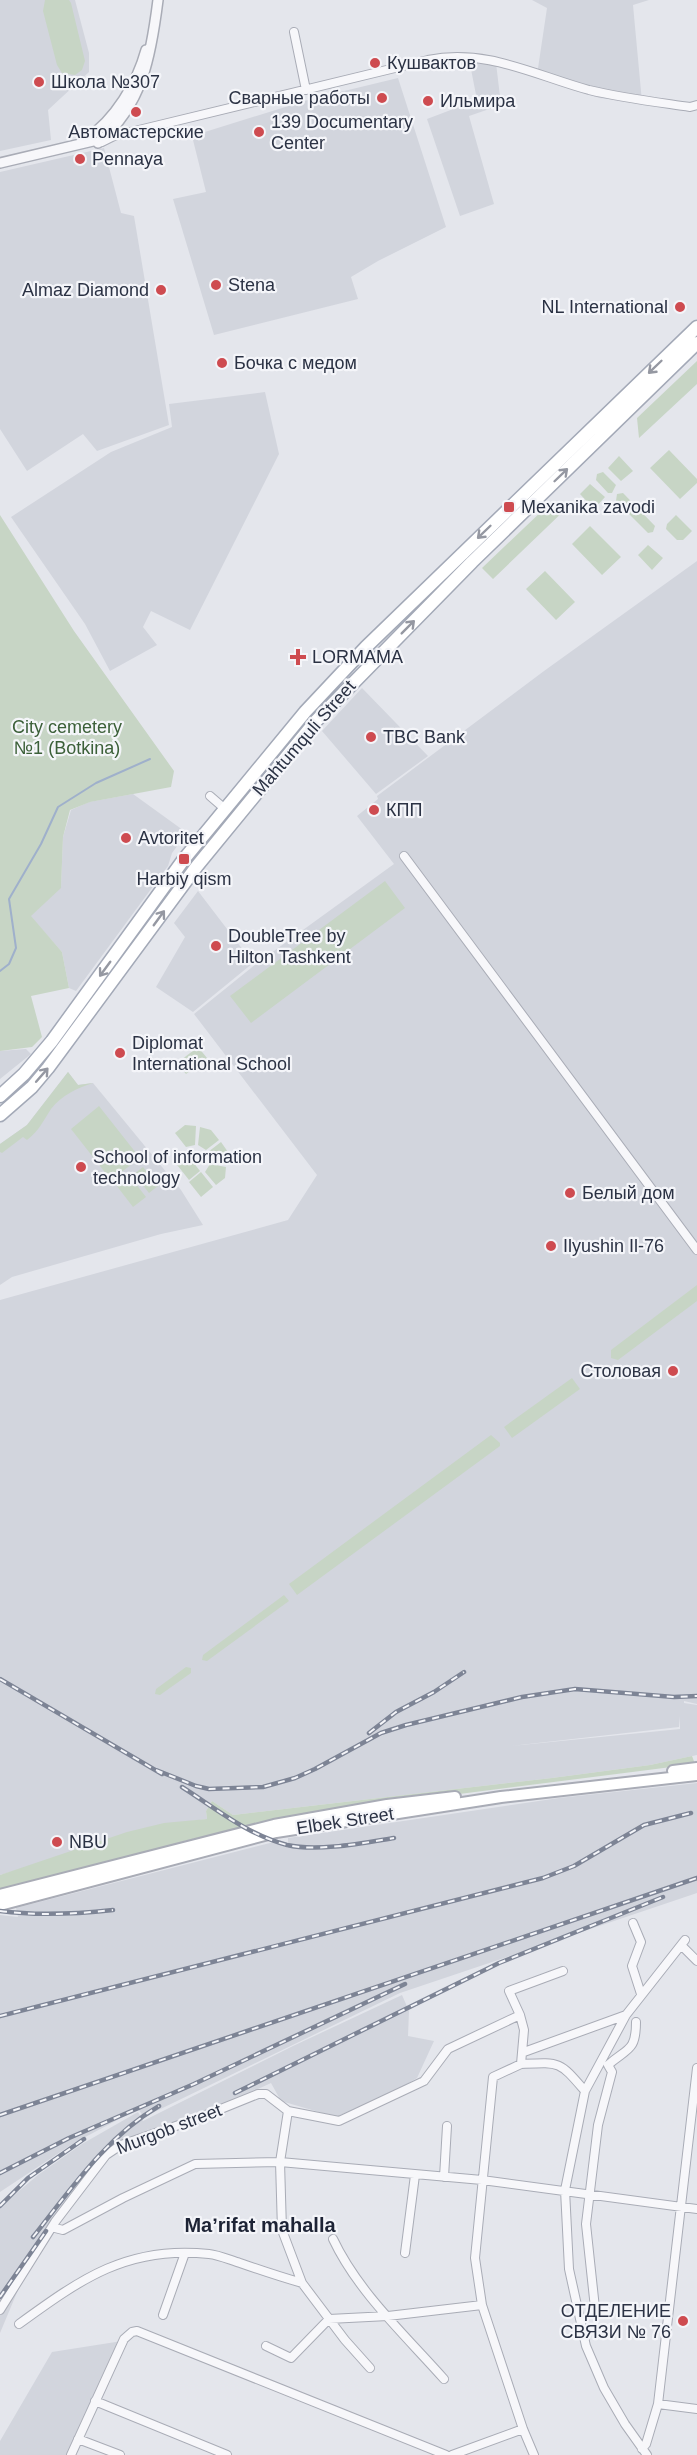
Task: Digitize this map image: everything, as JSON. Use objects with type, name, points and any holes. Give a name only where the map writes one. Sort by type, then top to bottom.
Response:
[{"type":"main road","name":"Mahtumquli Street","points":[[0,1115],[23,1095],[48,1068],[197,866],[306,733],[389,645],[678,353],[697,327]]},
{"type":"main road","name":"Mahtumquli Street","points":[[0,1096],[24,1074],[52,1041],[184,859],[295,723],[366,647],[678,353],[697,343]]},
{"type":"main road","points":[[295,723],[306,733]]},
{"type":"main road","name":"Elbek Street","points":[[0,1895],[274,1825],[387,1805],[697,1768]]},
{"type":"main road","name":"Elbek Street","points":[[0,1905],[276,1832],[501,1797],[697,1775]]},
{"type":"street","points":[[0,161],[86,139],[108,119],[134,81],[148,41],[156,0]]},
{"type":"street","points":[[98,144],[122,117],[148,67],[156,0]]},
{"type":"street","points":[[294,32],[306,90]]},
{"type":"street","points":[[86,139],[98,144],[114,136],[428,60],[467,56],[508,62],[589,90],[690,107],[697,105]]},
{"type":"street","points":[[0,161],[88,143],[98,138],[98,144]]},
{"type":"street","points":[[210,796],[225,809]]},
{"type":"street","points":[[404,856],[697,1250]]},
{"type":"street","points":[[633,1923],[641,1942],[632,1963],[640,1994]]},
{"type":"street","points":[[644,2452],[604,2388],[586,2346],[569,2269],[565,2190],[585,2091],[626,2015],[640,1994],[683,1943],[697,1960]]},
{"type":"street","points":[[521,2064],[524,2052],[524,2030],[509,1991],[563,1971]]},
{"type":"street","points":[[370,2368],[302,2283],[282,2229],[280,2162],[288,2111],[339,2121],[424,2081],[448,2049],[520,2015]]},
{"type":"street","points":[[524,2052],[626,2015]]},
{"type":"street","points":[[595,2308],[586,2224],[597,2149],[598,2125],[612,2072],[608,2065],[632,2047],[636,2034],[636,2022]]},
{"type":"street","points":[[534,2455],[523,2429],[482,2305],[474,2259],[493,2077],[521,2064],[544,2062],[564,2067],[585,2091]]},
{"type":"street","points":[[644,2452],[658,2404],[697,2068]]},
{"type":"street","name":"Murgob street","points":[[0,2310],[55,2222],[99,2164],[114,2149],[258,2094],[266,2094],[288,2111]]},
{"type":"street","points":[[444,2177],[447,2126]]},
{"type":"street","points":[[55,2228],[63,2230],[195,2164],[280,2162],[482,2180],[697,2209]]},
{"type":"street","points":[[405,2253],[415,2175]]},
{"type":"street","points":[[333,2239],[346,2263],[388,2316],[444,2379]]},
{"type":"street","points":[[163,2315],[185,2253]]},
{"type":"street","points":[[19,2324],[79,2281],[100,2270],[144,2256],[211,2254],[302,2283]]},
{"type":"street","points":[[266,2346],[291,2358],[329,2319],[388,2316],[482,2305]]},
{"type":"street","points":[[71,2455],[123,2339],[137,2331],[446,2455]]},
{"type":"street","points":[[95,2401],[227,2455]]},
{"type":"street","points":[[658,2404],[697,2409]]},
{"type":"street","points":[[452,2455],[523,2429]]},
{"type":"street","points":[[78,2439],[120,2455]]},
{"type":"shaded area","name":"Школа №307","points":[[0,0],[75,0],[89,53],[89,72],[48,110],[51,140],[0,151]]},
{"type":"shaded area","points":[[532,0],[649,0],[633,5],[642,102],[599,98],[537,75],[547,8]]},
{"type":"shaded area","points":[[496,63],[501,105],[469,116],[494,204],[460,216],[427,119],[477,100],[470,64]]},
{"type":"shaded area","points":[[398,78],[446,227],[351,277],[358,299],[214,335],[173,199],[206,192],[192,136],[311,99]]},
{"type":"shaded area","points":[[104,148],[121,213],[134,216],[169,425],[97,451],[83,434],[27,471],[0,429],[0,172]]},
{"type":"shaded area","points":[[265,392],[279,454],[190,630],[151,611],[143,627],[157,645],[110,671],[85,624],[11,517],[111,452],[172,427],[169,404]]},
{"type":"shaded area","points":[[697,561],[697,1704],[684,1701],[684,1703],[697,1705],[697,1755],[650,1765],[552,1778],[233,1815],[212,1801],[206,1811],[207,1819],[177,1823],[0,1875],[0,1300],[288,1220],[317,1175],[194,1014],[256,964],[394,864],[357,816],[378,799],[377,796],[544,671]],"holes":[[[680,1716],[680,1729],[511,1746],[679,1727]]]},
{"type":"shaded area","points":[[362,688],[428,756],[376,794],[322,731]]},
{"type":"shaded area","points":[[133,794],[187,833],[172,853],[168,866],[76,991],[69,988],[62,952],[30,916],[61,887],[63,837],[71,810],[89,802]]},
{"type":"shaded area","points":[[198,891],[253,963],[193,1012],[156,987],[185,937],[174,923]]},
{"type":"shaded area","points":[[26,1049],[31,1054],[0,1079],[0,1051]]},
{"type":"shaded area","name":"School of information technology","points":[[68,1072],[78,1085],[93,1083],[181,1190],[203,1225],[161,1234],[12,1277],[0,1285],[0,1144],[27,1125]]},
{"type":"shaded area","points":[[697,1783],[697,1893],[400,1993],[144,2117],[138,2109],[74,2143],[0,2192],[0,1915],[18,1917],[16,1908],[274,1842],[288,1848],[288,1838],[559,1798]]},
{"type":"shaded area","points":[[402,1995],[409,2011],[408,2036],[434,2041],[417,2078],[399,2089],[336,2117],[281,2101],[271,2083],[203,2114],[150,2133],[147,2128],[151,2137],[112,2153],[55,2225],[18,2290],[0,2333],[0,2207],[38,2175],[82,2144],[138,2112],[143,2121],[293,2046]]},
{"type":"shaded area","points":[[122,2341],[68,2455],[0,2455],[0,2441],[52,2352]]},
{"type":"green space","points":[[45,0],[69,0],[71,3],[85,61],[82,70],[75,75],[62,73],[57,65],[43,11]]},
{"type":"green space","points":[[697,361],[697,384],[639,438],[637,418]]},
{"type":"green space","points":[[669,450],[697,479],[697,483],[680,499],[650,468]]},
{"type":"green space","points":[[619,456],[633,471],[621,481],[608,468]]},
{"type":"green space","points":[[603,472],[616,485],[612,493],[608,493],[596,480],[597,474]]},
{"type":"green space","points":[[590,484],[605,497],[594,509],[580,494]]},
{"type":"green space","points":[[623,493],[655,526],[653,532],[648,533],[616,501],[617,494]]},
{"type":"green space","points":[[571,504],[493,579],[482,568],[544,509]]},
{"type":"green space","name":"City cemetery №1 (Botkina)","points":[[0,515],[74,631],[174,771],[171,787],[90,802],[70,810],[63,837],[61,888],[31,916],[62,952],[69,988],[31,996],[42,1037],[32,1047],[0,1051]]},
{"type":"green space","points":[[676,515],[692,531],[683,540],[677,540],[666,529],[667,524]]},
{"type":"green space","points":[[590,526],[621,557],[602,575],[572,544]]},
{"type":"green space","points":[[648,545],[663,558],[652,570],[638,555]]},
{"type":"green space","points":[[545,571],[575,602],[556,620],[526,589]]},
{"type":"green space","points":[[385,881],[405,908],[251,1023],[230,996]]},
{"type":"green space","points":[[198,1047],[207,1058],[186,1074],[177,1063]]},
{"type":"green space","points":[[68,1072],[78,1085],[93,1083],[60,1100],[27,1140],[23,1137],[2,1153],[0,1152],[0,1144],[27,1125]]},
{"type":"green space","points":[[99,1106],[140,1158],[111,1180],[71,1129]]},
{"type":"green space","points":[[185,1125],[196,1126],[195,1145],[186,1147],[175,1133]]},
{"type":"green space","points":[[200,1127],[211,1130],[219,1140],[206,1150],[198,1145]]},
{"type":"green space","points":[[221,1142],[228,1152],[228,1164],[210,1160],[208,1152]]},
{"type":"green space","points":[[185,1152],[200,1171],[189,1180],[174,1161]]},
{"type":"green space","points":[[210,1164],[226,1167],[225,1178],[216,1185],[205,1172]]},
{"type":"green space","points":[[143,1167],[158,1186],[149,1193],[134,1174]]},
{"type":"green space","points":[[201,1172],[213,1187],[201,1197],[189,1182]]},
{"type":"green space","points":[[129,1175],[146,1197],[133,1207],[116,1185]]},
{"type":"green space","points":[[697,1285],[697,1301],[618,1360],[611,1358],[611,1350]]},
{"type":"green space","points":[[572,1378],[580,1389],[512,1438],[504,1427]]},
{"type":"green space","points":[[491,1435],[500,1443],[500,1446],[297,1595],[289,1584]]},
{"type":"green space","points":[[284,1595],[289,1601],[207,1661],[202,1660],[203,1655]]},
{"type":"green space","points":[[186,1667],[191,1668],[191,1673],[160,1695],[155,1694],[156,1689]]},
{"type":"green space","points":[[692,1756],[695,1764],[358,1807],[267,1822],[184,1841],[0,1891],[0,1875],[127,1832],[164,1823],[207,1819],[206,1811],[212,1801],[233,1815],[552,1778],[650,1765]]},
{"type":"waterway","points":[[0,971],[9,964],[16,948],[9,899],[41,844],[58,807],[96,783],[150,759]]},
{"type":"railway","points":[[369,1733],[396,1712],[434,1692],[464,1672]]},
{"type":"railway","points":[[0,1679],[162,1774]]},
{"type":"railway","points":[[156,1770],[209,1789],[263,1787],[295,1778],[315,1769],[381,1733],[522,1697],[575,1689],[674,1697],[697,1696]]},
{"type":"railway","points":[[182,1787],[245,1828],[287,1845],[312,1848],[394,1838]]},
{"type":"railway","points":[[0,2016],[543,1878],[574,1866],[644,1825],[691,1813]]},
{"type":"railway","points":[[0,2115],[697,1878]]},
{"type":"railway","points":[[235,2093],[499,1963],[663,1897]]},
{"type":"railway","points":[[0,1911],[57,1914],[113,1910]]},
{"type":"railway","points":[[0,2173],[69,2138],[194,2084],[405,1984]]},
{"type":"railway","points":[[33,2237],[106,2148],[122,2133],[159,2106]]},
{"type":"railway","points":[[0,2206],[28,2178],[84,2139]]},
{"type":"railway","points":[[0,2297],[46,2231]]},
{"type":"place","name":"Кушвактов","points":[[375,63]]},
{"type":"place","name":"Школа №307","points":[[39,82]]},
{"type":"place","name":"Сварные работы","points":[[382,98]]},
{"type":"place","name":"Ильмира","points":[[428,101]]},
{"type":"place","name":"Автомастерские","points":[[136,112]]},
{"type":"place","name":"139 Documentary Center","points":[[259,132]]},
{"type":"place","name":"Pennaya","points":[[80,159]]},
{"type":"place","name":"Stena","points":[[216,285]]},
{"type":"place","name":"Almaz Diamond","points":[[161,290]]},
{"type":"place","name":"NL International","points":[[680,307]]},
{"type":"place","name":"Бочка с медом","points":[[222,363]]},
{"type":"place","name":"Mexanika zavodi","points":[[509,507]]},
{"type":"place","name":"LORMAMA","points":[[298,657]]},
{"type":"place","name":"TBC Bank","points":[[371,737]]},
{"type":"place","name":"КПП","points":[[374,810]]},
{"type":"place","name":"Avtoritet","points":[[126,838]]},
{"type":"place","name":"Harbiy qism","points":[[184,859]]},
{"type":"place","name":"DoubleTree by Hilton Tashkent","points":[[216,946]]},
{"type":"place","name":"Diplomat International School","points":[[120,1053]]},
{"type":"place","name":"School of information technology","points":[[81,1167]]},
{"type":"place","name":"Белый дом","points":[[570,1193]]},
{"type":"place","name":"Ilyushin Il-76","points":[[551,1246]]},
{"type":"place","name":"Столовая","points":[[673,1371]]},
{"type":"place","name":"NBU","points":[[57,1842]]},
{"type":"place","name":"ОТДЕЛЕНИЕ СВЯЗИ № 76","points":[[683,2321]]},
{"type":"district","name":"Maʼrifat mahalla","points":[[260,2225]]}]
